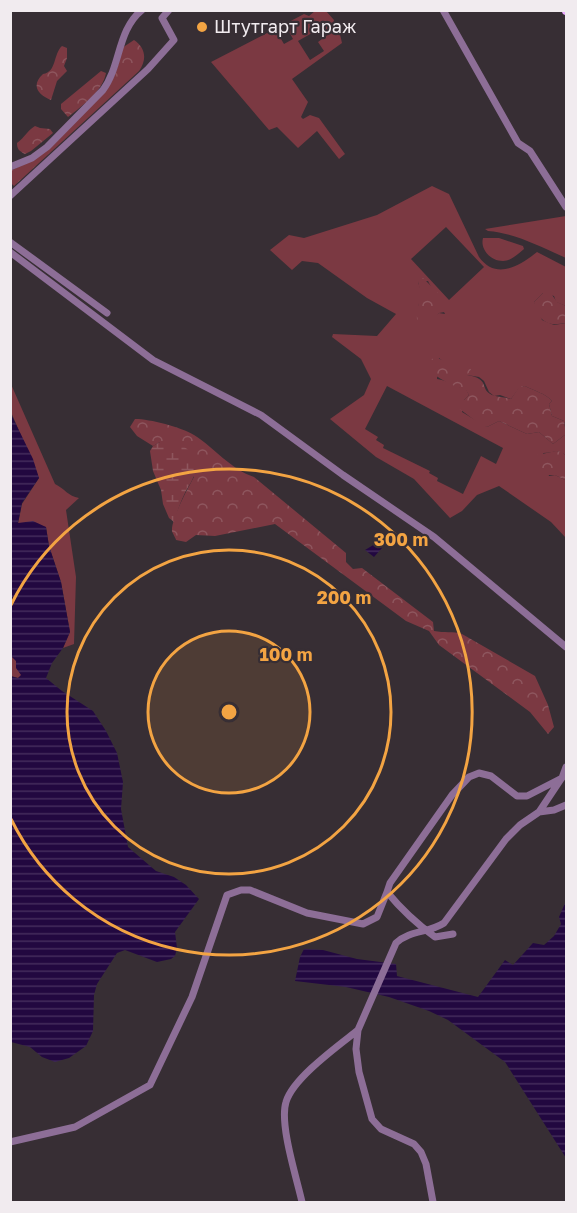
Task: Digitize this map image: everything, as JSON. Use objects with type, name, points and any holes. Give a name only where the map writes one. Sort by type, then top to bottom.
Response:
[{"type":"street","points":[[10,167],[33,158],[47,147],[103,90],[111,79],[125,31],[142,10]]},
{"type":"street","points":[[10,196],[148,69],[174,40],[162,18],[169,10]]},
{"type":"street","points":[[443,10],[518,144],[530,151],[567,207]]},
{"type":"street","points":[[10,242],[107,313]]},
{"type":"street","points":[[10,252],[153,360],[261,415],[434,537],[567,647]]},
{"type":"street","points":[[433,1203],[426,1164],[421,1152],[414,1144],[381,1129],[372,1119],[360,1075],[356,1049],[358,1030],[396,943],[404,936],[438,927],[444,922],[506,838],[539,812],[567,767]]},
{"type":"street","points":[[10,1142],[75,1127],[150,1085],[192,997],[227,895],[240,890],[250,890],[307,913],[363,924],[377,916],[390,883],[446,803],[469,777],[479,773],[491,776],[517,796],[527,796],[562,778]]},
{"type":"street","points":[[539,812],[567,805]]},
{"type":"street","points":[[387,892],[397,905],[435,937],[453,934]]},
{"type":"street","points":[[302,1203],[287,1134],[284,1112],[286,1100],[298,1081],[358,1030]]},
{"type":"green space","points":[[315,11],[326,11],[334,20],[333,25],[326,30],[320,24],[311,30],[312,33],[298,41],[310,60],[324,51],[318,42],[337,28],[342,43],[292,79],[308,102],[301,117],[303,119],[310,115],[319,118],[345,154],[339,159],[317,131],[298,148],[277,127],[269,130],[211,62],[275,29],[284,44],[293,39],[285,24],[304,14],[309,16]]},
{"type":"green space","points":[[134,40],[144,54],[139,71],[14,186],[11,183],[12,170],[31,161],[105,92],[116,71],[122,48]]},
{"type":"green space","points":[[62,46],[67,48],[64,66],[67,71],[57,81],[51,100],[40,93],[37,82],[43,74],[51,70]]},
{"type":"green space","points":[[101,71],[106,73],[101,86],[91,98],[68,117],[61,109],[61,104]]},
{"type":"green space","points":[[35,126],[50,129],[53,133],[25,154],[19,150],[17,143]]},
{"type":"green space","points":[[432,186],[449,194],[479,257],[486,264],[493,268],[507,269],[537,252],[566,267],[566,306],[556,302],[554,296],[543,293],[534,302],[542,320],[554,325],[566,323],[566,430],[564,421],[552,416],[549,404],[552,401],[525,386],[519,388],[511,399],[500,395],[494,396],[479,377],[467,375],[439,358],[437,379],[466,389],[469,395],[464,400],[462,412],[487,427],[499,421],[527,434],[539,432],[553,444],[566,434],[566,456],[558,452],[543,453],[549,476],[555,475],[565,480],[566,477],[566,538],[551,522],[499,486],[477,495],[462,511],[450,518],[414,479],[376,457],[330,419],[364,395],[371,379],[361,359],[332,337],[333,334],[377,336],[396,314],[367,298],[318,263],[302,261],[292,270],[270,250],[289,235],[304,238],[377,215]],"holes":[[[446,227],[484,267],[449,300],[411,259]],[[428,281],[445,314],[439,313],[434,317],[418,307],[422,294],[418,282]],[[387,386],[503,448],[496,464],[481,456],[463,494],[437,481],[438,478],[429,473],[430,471],[383,448],[384,445],[376,440],[378,437],[365,429]]]},
{"type":"green space","points":[[566,216],[566,258],[518,238],[485,229]]},
{"type":"green space","points":[[483,238],[499,238],[523,246],[524,249],[509,260],[494,259],[487,254],[482,242]]},
{"type":"green space","points":[[423,278],[450,305],[450,311],[439,313],[429,325],[417,320],[420,293],[418,282]]},
{"type":"green space","points":[[550,292],[557,302],[566,306],[566,323],[548,323],[537,313],[534,302],[543,293]]},
{"type":"green space","points":[[433,358],[451,364],[465,359],[471,370],[467,375],[479,379],[488,393],[492,395],[511,399],[519,387],[525,386],[543,394],[552,401],[549,404],[552,416],[564,421],[566,434],[553,444],[539,432],[527,434],[499,421],[487,427],[481,425],[457,407],[459,401],[469,395],[466,390],[446,382],[428,369]]},
{"type":"green space","points":[[10,382],[55,484],[79,498],[66,510],[76,577],[74,644],[63,648],[70,632],[61,582],[49,546],[46,527],[18,524],[22,504],[39,478],[11,412]]},
{"type":"green space","points":[[135,419],[149,420],[181,429],[202,440],[237,469],[254,477],[346,553],[346,562],[353,569],[362,568],[433,622],[434,631],[462,634],[535,676],[548,705],[554,727],[548,734],[530,712],[439,645],[429,631],[406,621],[275,524],[215,536],[196,535],[186,542],[176,540],[172,531],[174,519],[194,477],[160,442],[153,446],[137,436],[130,427]]},
{"type":"green space","points":[[160,442],[183,446],[189,450],[196,462],[193,478],[174,522],[169,518],[163,504],[161,490],[153,471],[150,451]]},
{"type":"green space","points":[[556,451],[566,456],[565,480],[555,475],[542,475],[533,467],[533,460],[537,455]]},
{"type":"green space","points":[[10,655],[17,661],[22,675],[18,678],[11,676]]},
{"type":"shaded area","points":[[10,412],[33,459],[39,478],[22,503],[18,523],[33,521],[46,527],[49,546],[61,582],[70,632],[46,678],[93,711],[117,753],[123,782],[121,809],[128,847],[156,871],[174,877],[186,885],[199,899],[175,932],[177,948],[175,956],[171,959],[157,962],[125,950],[117,953],[97,984],[94,995],[93,1031],[86,1046],[69,1058],[55,1062],[42,1057],[30,1047],[11,1042],[10,676],[18,678],[21,675],[16,668],[16,661],[10,655]]},
{"type":"shaded area","points":[[375,544],[380,544],[382,548],[374,557],[365,550]]},
{"type":"shaded area","points":[[566,901],[566,1158],[505,1062],[448,1020],[389,997],[346,987],[295,981],[304,949],[323,950],[357,959],[396,964],[397,976],[478,997],[505,960],[513,965],[533,943],[544,945],[554,936],[561,924],[559,917]]},
{"type":"place","name":"Штутгарт Гараж","points":[[202,27]]}]
